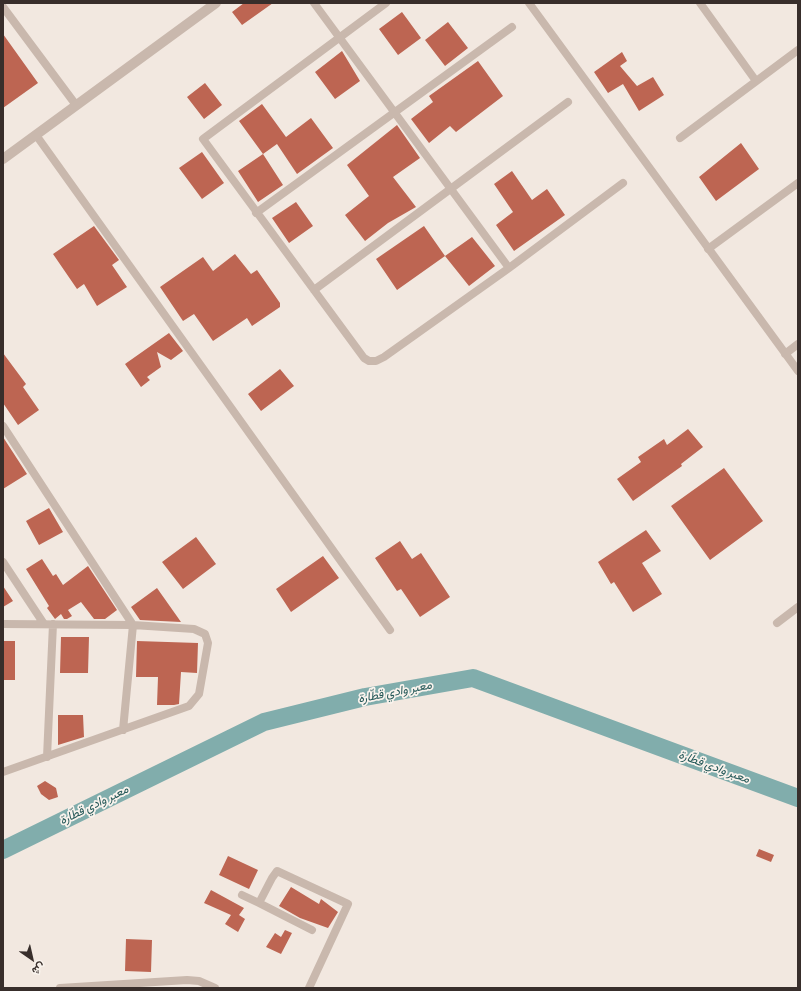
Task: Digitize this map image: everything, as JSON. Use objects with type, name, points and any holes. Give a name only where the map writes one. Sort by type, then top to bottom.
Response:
[{"type":"street","points":[[3,159],[216,3]]},
{"type":"street","points":[[314,3],[510,268]]},
{"type":"street","points":[[386,3],[203,139],[364,358],[369,361],[376,361],[510,268],[623,183]]},
{"type":"street","points":[[529,3],[798,371]]},
{"type":"street","points":[[700,3],[756,81]]},
{"type":"street","points":[[3,7],[76,106]]},
{"type":"street","points":[[256,213],[512,27]]},
{"type":"street","points":[[680,138],[798,50]]},
{"type":"street","points":[[314,290],[568,102]]},
{"type":"street","points":[[36,134],[390,630]]},
{"type":"street","points":[[708,249],[797,187]]},
{"type":"street","points":[[785,354],[798,344]]},
{"type":"street","points":[[3,426],[133,625],[123,730]]},
{"type":"street","points":[[3,562],[44,624]]},
{"type":"street","points":[[777,622],[798,607]]},
{"type":"street","points":[[3,624],[133,625],[194,629],[205,634],[208,643],[199,694],[189,706],[3,772]]},
{"type":"street","points":[[47,757],[53,624]]},
{"type":"street","points":[[259,904],[277,871],[348,904],[309,988]]},
{"type":"street","points":[[242,895],[312,930]]},
{"type":"street","points":[[60,988],[187,980],[199,981],[216,988]]},
{"type":"building","points":[[244,3],[273,3],[242,25],[232,12]]},
{"type":"building","points":[[402,12],[421,38],[398,55],[379,29]]},
{"type":"building","points":[[448,22],[468,48],[445,66],[425,40]]},
{"type":"building","points":[[3,34],[38,83],[3,108]]},
{"type":"building","points":[[342,51],[360,81],[335,99],[315,72]]},
{"type":"building","points":[[622,52],[627,61],[620,66],[637,86],[653,77],[664,95],[639,111],[623,84],[608,93],[594,72]]},
{"type":"building","points":[[478,61],[503,96],[456,132],[450,126],[429,143],[411,119],[433,102],[429,96]]},
{"type":"building","points":[[205,83],[222,105],[204,119],[187,97]]},
{"type":"building","points":[[262,104],[286,137],[311,118],[333,148],[297,174],[277,144],[263,154],[239,121]]},
{"type":"building","points":[[397,125],[420,158],[393,177],[416,207],[388,223],[365,241],[345,215],[369,196],[347,165]]},
{"type":"building","points":[[741,143],[759,169],[716,201],[699,177]]},
{"type":"building","points":[[202,152],[224,183],[202,199],[179,168]]},
{"type":"building","points":[[263,154],[283,185],[258,202],[238,171]]},
{"type":"building","points":[[512,171],[532,200],[547,189],[565,215],[514,251],[496,225],[513,212],[494,184]]},
{"type":"building","points":[[296,202],[313,226],[289,243],[272,218]]},
{"type":"building","points":[[94,226],[119,260],[112,265],[127,287],[97,306],[84,284],[77,289],[53,254]]},
{"type":"building","points":[[424,226],[445,256],[397,290],[376,259]]},
{"type":"building","points":[[472,237],[495,266],[469,286],[445,256]]},
{"type":"building","points":[[235,254],[251,274],[257,270],[280,303],[280,307],[252,326],[247,318],[213,341],[194,314],[183,321],[160,287],[203,257],[213,271]]},
{"type":"building","points":[[169,333],[183,351],[171,360],[157,352],[161,367],[147,377],[150,380],[141,387],[125,364]]},
{"type":"building","points":[[3,353],[26,384],[23,387],[39,410],[18,425],[3,403]]},
{"type":"building","points":[[280,369],[294,386],[261,411],[248,394]]},
{"type":"building","points":[[688,429],[703,447],[681,464],[682,466],[633,501],[617,479],[641,462],[638,457],[664,439],[667,445]]},
{"type":"building","points":[[3,437],[27,474],[3,489]]},
{"type":"building","points":[[724,468],[763,521],[710,560],[671,506]]},
{"type":"building","points":[[49,508],[63,532],[39,545],[26,521]]},
{"type":"building","points":[[646,530],[661,551],[642,563],[662,594],[633,612],[614,582],[611,584],[598,562]]},
{"type":"building","points":[[196,537],[216,564],[183,589],[162,562]]},
{"type":"building","points":[[400,541],[412,559],[421,553],[450,597],[420,617],[401,589],[397,591],[375,558]]},
{"type":"building","points":[[323,556],[339,578],[291,612],[276,589]]},
{"type":"building","points":[[42,559],[53,576],[56,574],[63,585],[88,566],[117,610],[105,619],[94,619],[81,602],[68,610],[72,616],[64,619],[61,614],[55,619],[47,608],[49,606],[26,569]]},
{"type":"building","points":[[3,586],[13,601],[3,607]]},
{"type":"building","points":[[157,588],[181,622],[140,620],[131,607]]},
{"type":"building","points":[[61,637],[89,637],[88,673],[60,673]]},
{"type":"building","points":[[3,641],[15,641],[15,680],[3,680]]},
{"type":"building","points":[[137,641],[198,643],[197,673],[181,672],[179,704],[157,705],[158,677],[136,677]]},
{"type":"building","points":[[58,715],[83,715],[84,737],[58,745]]},
{"type":"building","points":[[45,781],[56,788],[58,797],[49,800],[41,794],[37,786]]},
{"type":"building","points":[[759,849],[774,855],[771,862],[756,856]]},
{"type":"building","points":[[228,856],[258,870],[249,889],[219,875]]},
{"type":"building","points":[[291,887],[319,904],[321,899],[338,912],[328,928],[300,918],[279,906]]},
{"type":"building","points":[[211,890],[244,908],[239,915],[245,919],[238,932],[225,924],[231,915],[204,903]]},
{"type":"building","points":[[285,930],[292,933],[281,954],[266,947],[275,933],[281,937]]},
{"type":"building","points":[[126,939],[152,940],[151,972],[125,971]]},
{"type":"waterway","name":"معبر وادي قطّارة","points":[[3,850],[264,722],[365,697],[473,678],[798,798]]}]
